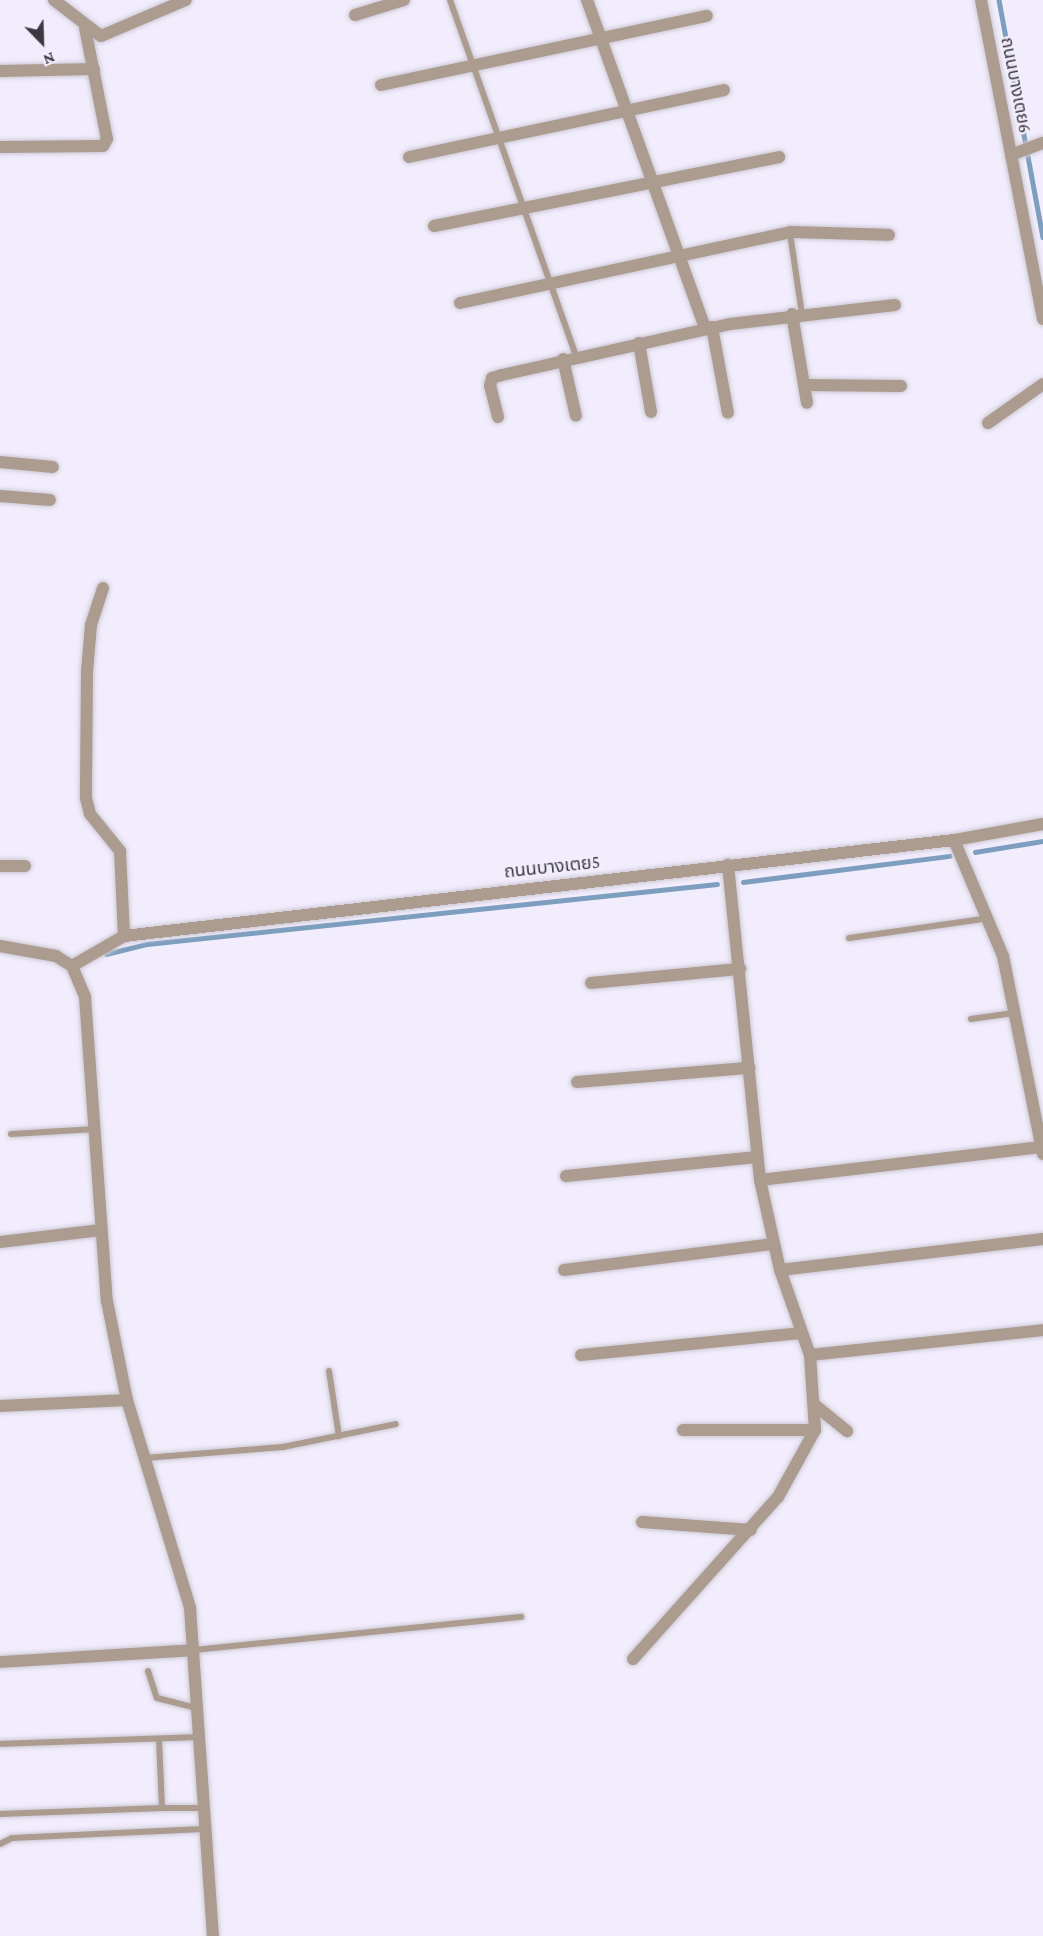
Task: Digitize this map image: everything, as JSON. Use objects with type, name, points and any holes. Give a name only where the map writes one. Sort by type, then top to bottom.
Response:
[{"type":"street","points":[[54,0],[85,28],[101,36],[116,33],[186,0]]},
{"type":"street","points":[[355,15],[404,0]]},
{"type":"street","points":[[587,0],[678,255],[708,328],[728,413]]},
{"type":"street","name":"ถนนบางเตย6","points":[[981,0],[1014,154],[1043,319]]},
{"type":"street","points":[[381,85],[707,16]]},
{"type":"street","points":[[0,147],[103,146],[107,139],[85,28]]},
{"type":"street","points":[[0,70],[94,69]]},
{"type":"street","points":[[409,157],[627,114],[724,90]]},
{"type":"street","points":[[1014,154],[1040,144]]},
{"type":"street","points":[[434,226],[651,180],[779,157]]},
{"type":"street","points":[[460,303],[790,232],[889,235]]},
{"type":"street","points":[[498,417],[492,378],[576,355],[708,328],[797,314],[895,304]]},
{"type":"street","points":[[797,314],[807,403]]},
{"type":"street","points":[[639,343],[651,412]]},
{"type":"street","points":[[563,359],[576,416]]},
{"type":"street","points":[[988,423],[1043,384]]},
{"type":"street","points":[[804,385],[901,386]]},
{"type":"street","points":[[0,462],[53,467]]},
{"type":"street","points":[[0,496],[50,500]]},
{"type":"street","points":[[103,588],[91,626],[88,660],[86,798],[90,814],[120,851],[124,936]]},
{"type":"street","name":"ถนนบางเตย5","points":[[72,966],[124,936],[954,840],[1043,824]]},
{"type":"street","points":[[760,1180],[1042,1151],[1015,1013],[989,918],[954,840]]},
{"type":"street","points":[[633,1659],[751,1530],[778,1497],[815,1430],[816,1406],[810,1355],[800,1333],[780,1270],[760,1180],[728,865]]},
{"type":"street","points":[[0,866],[25,866]]},
{"type":"street","points":[[0,946],[56,956],[72,966],[85,997],[107,1301],[127,1400],[190,1608],[203,1829],[213,1936]]},
{"type":"street","points":[[591,983],[740,969]]},
{"type":"street","points":[[577,1082],[749,1068]]},
{"type":"street","points":[[566,1176],[758,1156]]},
{"type":"street","points":[[0,1242],[101,1230]]},
{"type":"street","points":[[780,1270],[1043,1239]]},
{"type":"street","points":[[564,1270],[774,1245]]},
{"type":"street","points":[[810,1355],[1043,1330]]},
{"type":"street","points":[[581,1356],[800,1333]]},
{"type":"street","points":[[0,1406],[127,1400]]},
{"type":"street","points":[[816,1406],[847,1431]]},
{"type":"street","points":[[683,1430],[815,1430]]},
{"type":"street","points":[[642,1522],[751,1530]]},
{"type":"street","points":[[0,1662],[194,1650]]},
{"type":"lane","points":[[450,0],[496,139],[554,283],[576,355]]},
{"type":"lane","points":[[790,232],[797,314]]},
{"type":"lane","points":[[849,938],[989,918]]},
{"type":"lane","points":[[971,1019],[1015,1013]]},
{"type":"lane","points":[[11,1134],[96,1129]]},
{"type":"lane","points":[[329,1371],[339,1436]]},
{"type":"lane","points":[[146,1458],[283,1447],[396,1424]]},
{"type":"lane","points":[[194,1650],[521,1617]]},
{"type":"lane","points":[[148,1671],[157,1698],[196,1708]]},
{"type":"lane","points":[[0,1743],[197,1737]]},
{"type":"lane","points":[[159,1739],[162,1808]]},
{"type":"lane","points":[[0,1814],[202,1808]]},
{"type":"lane","points":[[0,1844],[12,1838],[203,1829]]},
{"type":"waterway","points":[[999,0],[1043,237]]},
{"type":"waterway","points":[[975,852],[1043,841]]},
{"type":"waterway","points":[[743,882],[949,856]]},
{"type":"waterway","points":[[106,954],[147,944],[717,884]]}]
